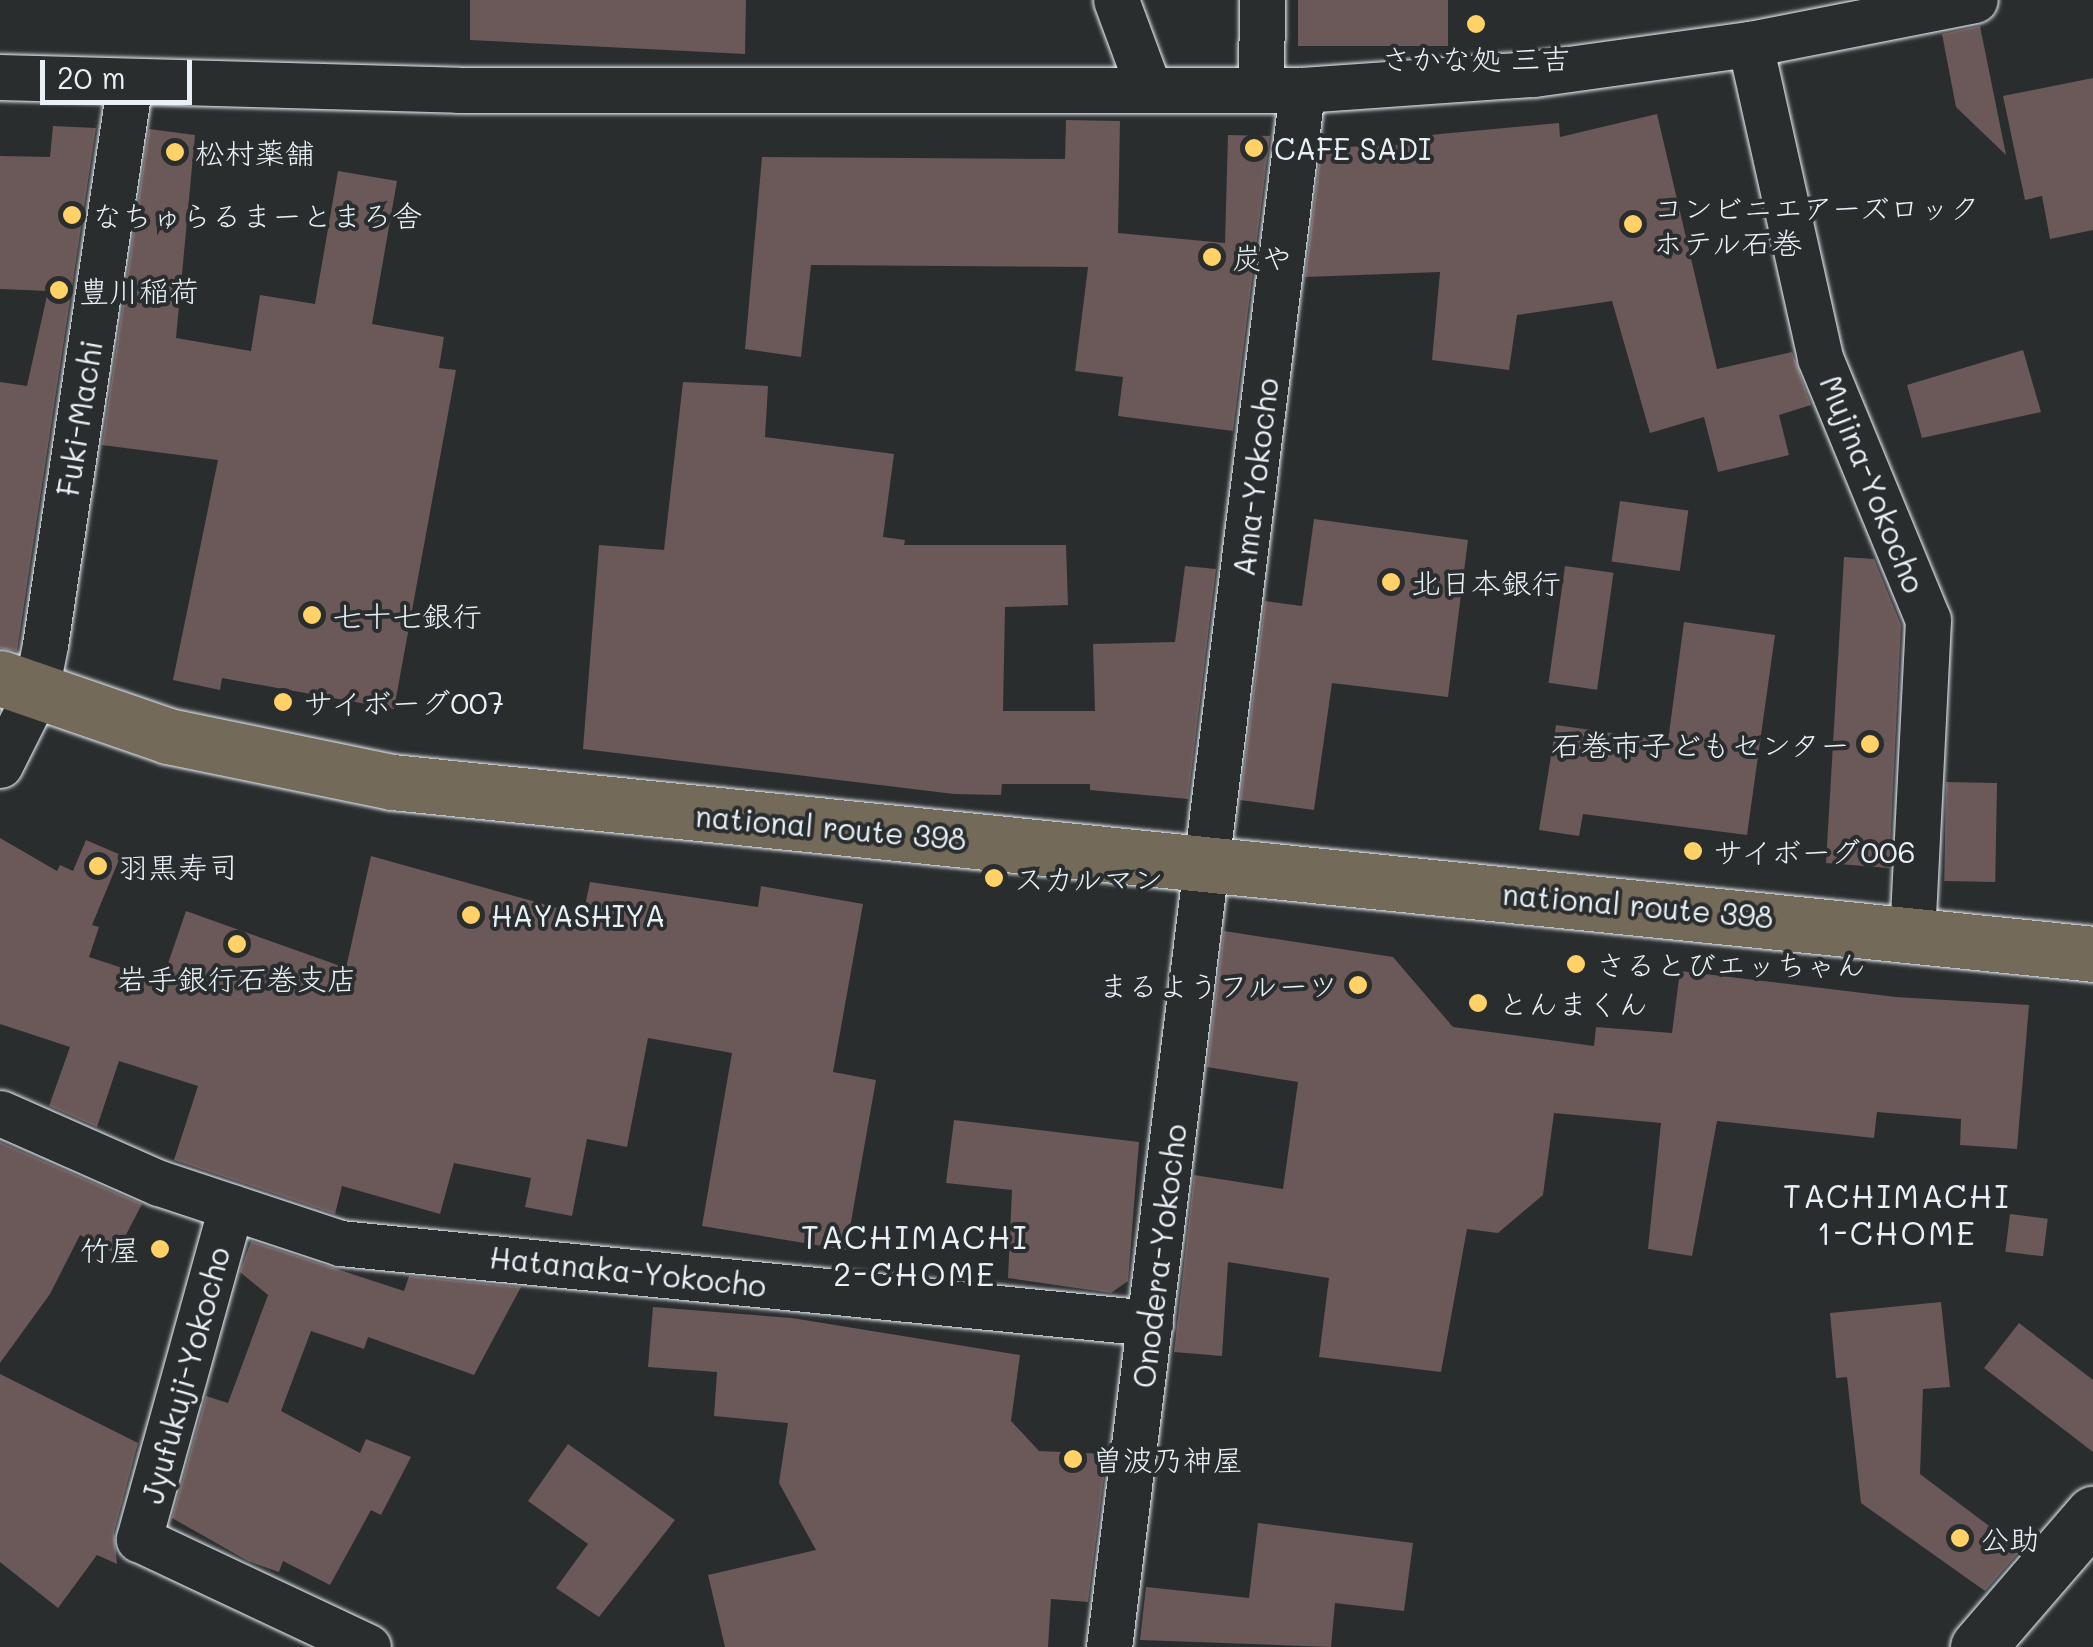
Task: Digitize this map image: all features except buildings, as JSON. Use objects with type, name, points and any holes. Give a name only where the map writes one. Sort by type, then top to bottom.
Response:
[{"type":"highway","name":"national route 398","points":[[18,687],[168,736],[392,782],[1912,932],[2093,954]]},
{"type":"street","points":[[1116,0],[1149,89]]},
{"type":"street","name":"Ama-Yokocho","points":[[1208,864],[1281,90],[1262,0]]},
{"type":"street","points":[[0,78],[551,91],[1281,90],[1532,74],[1750,44],[1975,0]]},
{"type":"street","name":"Mujina-Yokocho","points":[[1750,44],[1820,358],[1928,620],[1912,932]]},
{"type":"street","name":"Fuki-Machi","points":[[0,765],[18,687],[130,81]]},
{"type":"street","name":"Onodera-Yokocho","points":[[1110,1647],[1208,864]]},
{"type":"street","name":"Jyufukuji-Yokocho","points":[[0,1113],[231,1207],[140,1539],[368,1647]]},
{"type":"street","name":"Hatanaka-Yokocho","points":[[231,1207],[340,1242],[1150,1323]]},
{"type":"street","points":[[1978,1647],[2093,1514]]},
{"type":"place","name":"さかな処 三吉","points":[[1476,24]]},
{"type":"place","name":"CAFE SADI","points":[[1254,148]]},
{"type":"place","name":"松村薬舗","points":[[175,152]]},
{"type":"place","name":"なちゅらるまーとまろ舎","points":[[72,215]]},
{"type":"place","name":"コンビニエアーズロック ホテル石巻","points":[[1633,224]]},
{"type":"place","name":"炭や","points":[[1212,257]]},
{"type":"place","name":"豊川稲荷","points":[[59,290]]},
{"type":"place","name":"北日本銀行","points":[[1391,582]]},
{"type":"place","name":"七十七銀行","points":[[312,615]]},
{"type":"place","name":"サイボーグ007","points":[[283,702]]},
{"type":"place","name":"石巻市子どもセンター","points":[[1870,744]]},
{"type":"place","name":"サイボーグ006","points":[[1693,851]]},
{"type":"place","name":"羽黒寿司","points":[[98,866]]},
{"type":"place","name":"スカルマン","points":[[994,878]]},
{"type":"place","name":"HAYASHIYA","points":[[471,915]]},
{"type":"place","name":"岩手銀行石巻支店","points":[[237,944]]},
{"type":"place","name":"さるとびエッちゃん","points":[[1576,964]]},
{"type":"place","name":"まるようフルーツ","points":[[1358,985]]},
{"type":"place","name":"とんまくん","points":[[1478,1003]]},
{"type":"place","name":"竹屋","points":[[160,1249]]},
{"type":"place","name":"曽波乃神屋","points":[[1073,1459]]},
{"type":"place","name":"公助","points":[[1960,1538]]},
{"type":"district","name":"TACHIMACHI 1-CHOME","points":[[1897,1214]]},
{"type":"district","name":"TACHIMACHI 2-CHOME","points":[[915,1256]]}]
